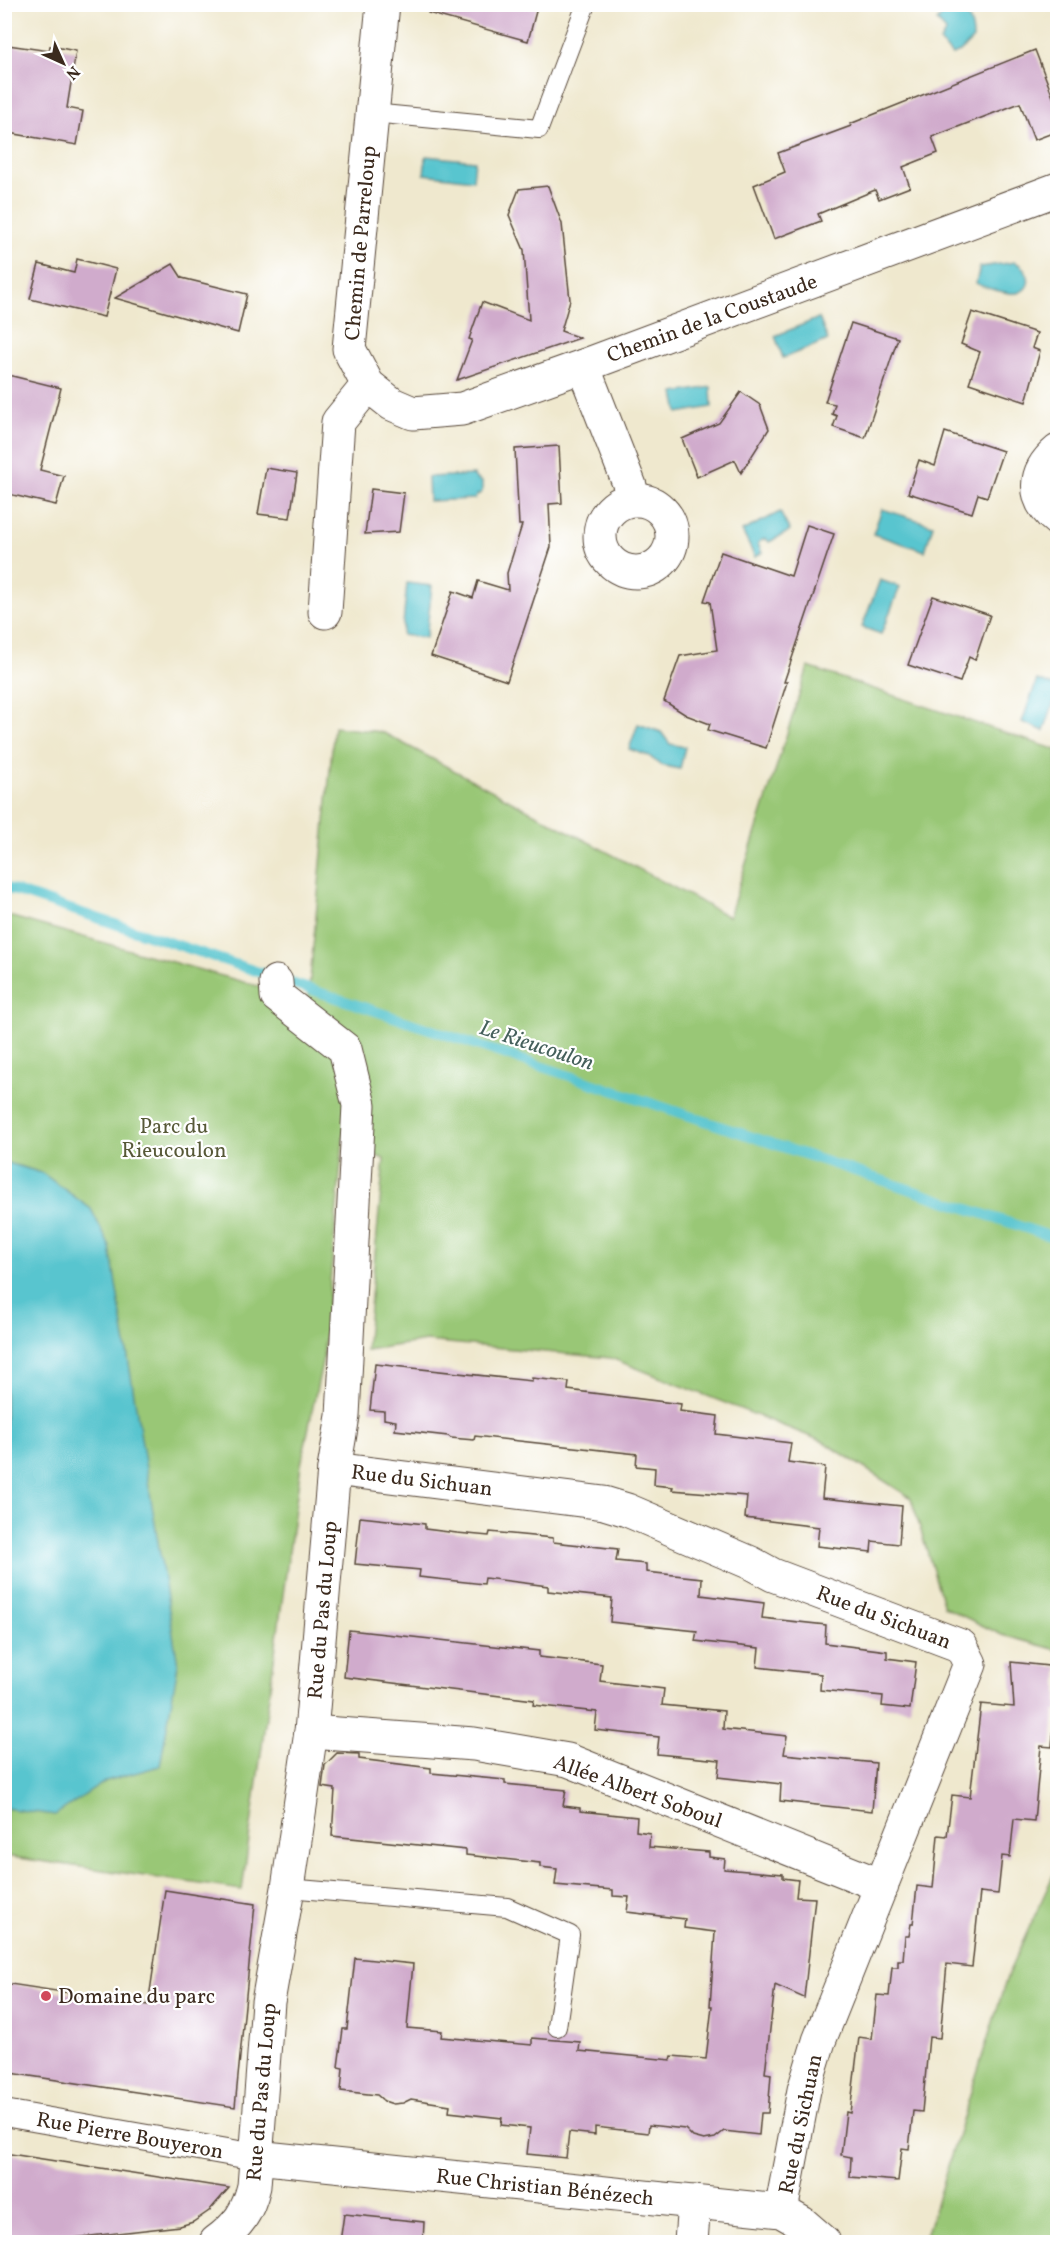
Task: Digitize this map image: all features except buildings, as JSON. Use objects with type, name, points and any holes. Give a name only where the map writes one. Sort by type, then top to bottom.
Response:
[{"type":"street","name":"Chemin de Parreloup","points":[[368,385],[349,349],[383,4]]},
{"type":"street","name":"Chemin de la Coustaude","points":[[368,385],[392,404],[413,413],[462,409],[1058,189]]},
{"type":"street","points":[[583,366],[630,486],[630,499]]},
{"type":"street","points":[[325,612],[338,422],[368,385]]},
{"type":"street","points":[[1058,451],[1047,460],[1040,473],[1038,487],[1041,501],[1048,513],[1058,520]]},
{"type":"street","name":"Rue du Pas du Loup","points":[[216,2242],[237,2225],[250,2205],[254,2186],[268,2002],[288,1888],[310,1732],[334,1469],[343,1416],[359,1104],[345,1049],[277,989]]},
{"type":"street","name":"Rue du Sichuan","points":[[334,1469],[615,1506],[751,1563],[773,1575],[961,1646],[970,1664],[819,2041],[804,2090],[781,2211]]},
{"type":"street","name":"Allée Albert Soboul","points":[[310,1732],[474,1744],[568,1760],[882,1886]]},
{"type":"street","name":"Rue Pierre Bouyeron","points":[[4,2113],[256,2157]]},
{"type":"street","name":"Rue Christian Bénézech","points":[[256,2157],[781,2211],[802,2223],[824,2242]]},
{"type":"street","points":[[691,2242],[694,2202]]},
{"type":"lane","points":[[372,113],[539,129],[586,4]]},
{"type":"lane","points":[[288,1888],[507,1907],[570,1935],[557,2027]]},
{"type":"green space","name":"Parc du Rieucoulon","points":[[808,667],[1057,750],[1057,1650],[1002,1635],[944,1607],[911,1498],[824,1442],[611,1358],[426,1341],[366,1350],[384,1159],[371,1154],[349,1077],[323,1358],[301,1465],[242,1890],[5,1856],[5,915],[308,1000],[334,727],[382,732],[729,917]]},
{"type":"green space","points":[[1057,1867],[1057,2242],[969,2242],[926,2236],[1008,1974]]},
{"type":"water","points":[[953,7],[963,12],[969,19],[973,39],[960,52],[952,55],[940,42],[946,31],[937,21]]},
{"type":"water","points":[[426,156],[475,161],[473,180],[424,174]]},
{"type":"water","points":[[1015,262],[1027,274],[1028,283],[1023,291],[1008,293],[976,283],[980,267]]},
{"type":"water","points":[[819,318],[828,340],[783,358],[775,336]]},
{"type":"water","points":[[711,387],[712,407],[678,413],[674,393]]},
{"type":"water","points":[[474,475],[482,482],[482,492],[475,499],[429,501],[428,477]]},
{"type":"water","points":[[882,509],[933,525],[925,551],[873,534]]},
{"type":"water","points":[[780,512],[790,531],[769,542],[766,539],[761,540],[758,544],[762,553],[755,557],[742,531]]},
{"type":"water","points":[[880,580],[900,587],[881,634],[862,627]]},
{"type":"water","points":[[407,583],[432,586],[426,638],[402,635]]},
{"type":"water","points":[[1037,680],[1057,687],[1044,731],[1022,722]]},
{"type":"water","points":[[638,724],[661,732],[670,744],[685,747],[680,769],[660,765],[649,756],[629,749]]},
{"type":"water","points":[[5,1162],[42,1173],[91,1209],[110,1247],[178,1665],[160,1766],[106,1781],[55,1815],[5,1808]]},
{"type":"waterway","name":"Le Rieucoulon","points":[[4,887],[1058,1239]]},
{"type":"place","name":"Domaine du parc","points":[[46,1996]]}]
